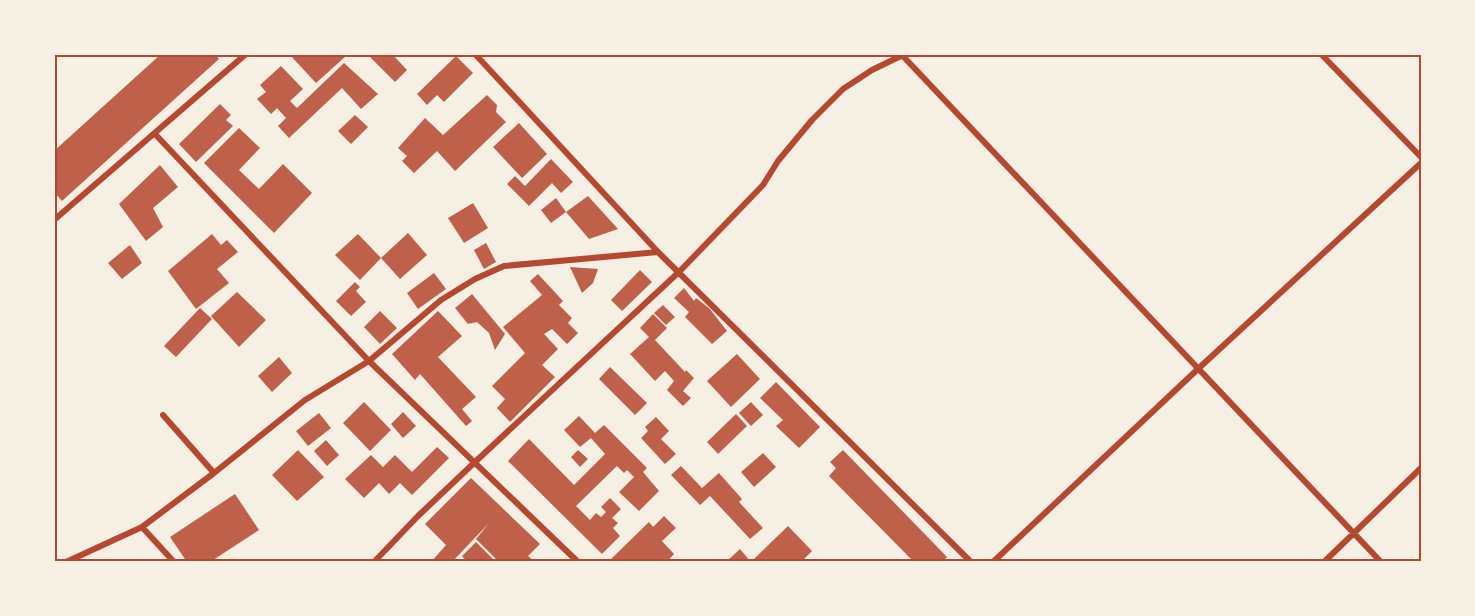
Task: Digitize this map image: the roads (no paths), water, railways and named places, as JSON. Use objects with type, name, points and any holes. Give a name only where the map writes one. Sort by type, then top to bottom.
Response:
[{"type":"street","points":[[54,220],[246,54]]},
{"type":"street","points":[[475,54],[658,252],[680,271],[971,562]]},
{"type":"street","points":[[1321,54],[1421,157]]},
{"type":"street","points":[[374,562],[418,516],[680,271],[763,185],[778,161],[812,120],[843,89],[872,70],[903,55],[1381,562]]},
{"type":"street","points":[[155,134],[369,361],[578,562]]},
{"type":"street","points":[[993,562],[1421,163]]},
{"type":"street","points":[[66,562],[142,527],[305,400],[369,361],[441,300],[475,279],[504,266],[658,252]]},
{"type":"street","points":[[163,415],[214,473]]},
{"type":"street","points":[[1324,562],[1421,468]]},
{"type":"street","points":[[142,527],[174,562]]}]
